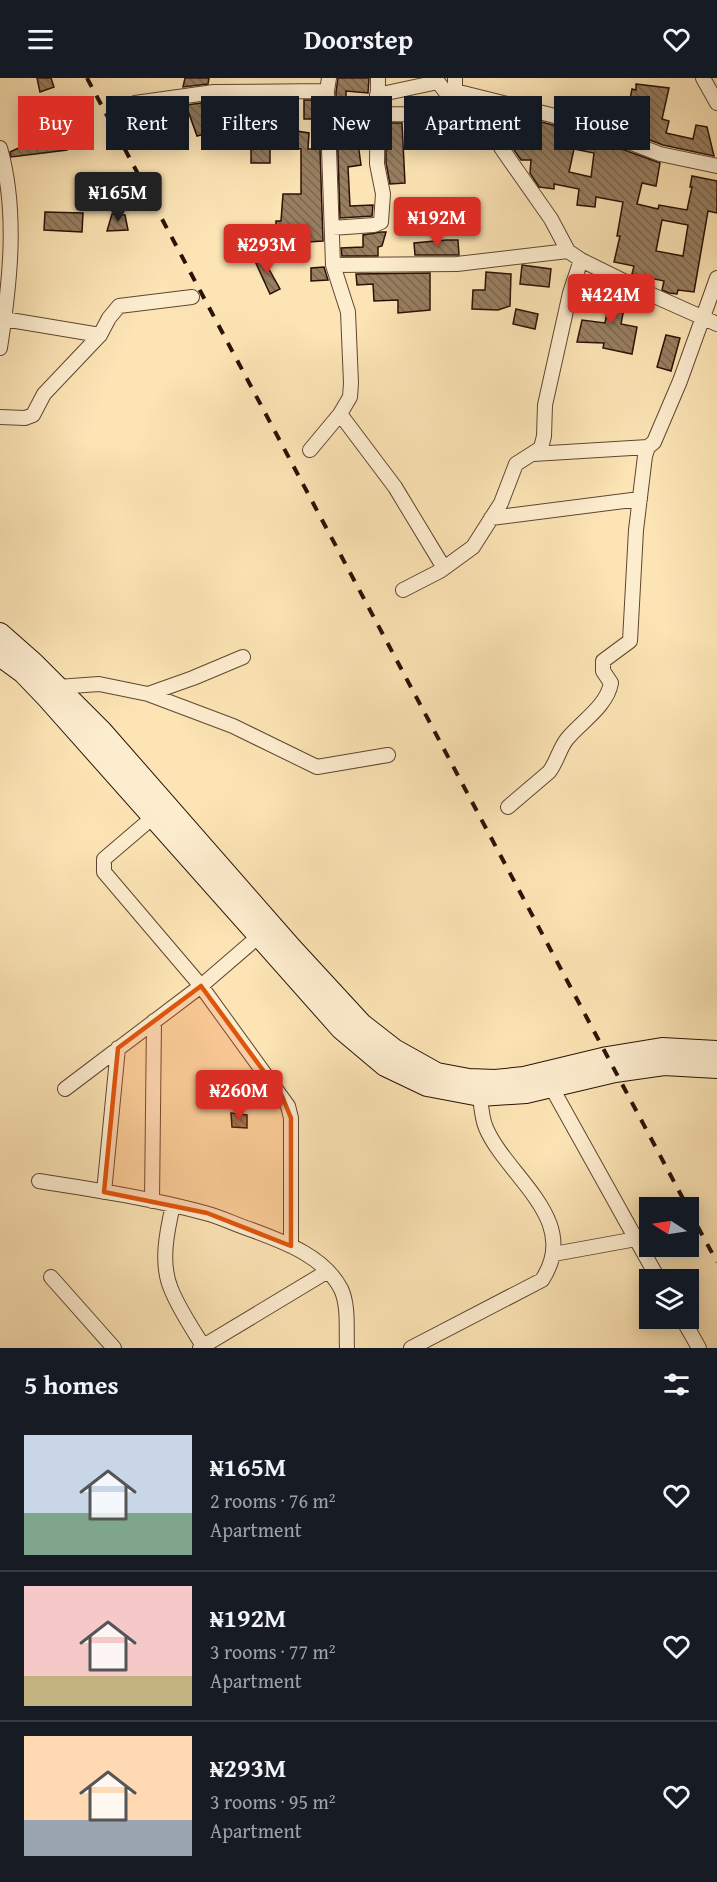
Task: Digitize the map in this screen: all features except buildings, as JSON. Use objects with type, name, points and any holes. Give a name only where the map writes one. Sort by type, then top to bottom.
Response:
[{"type":"main road","points":[[0,633],[34,663],[102,731],[292,948],[370,1031],[394,1049],[436,1073],[470,1079],[495,1080],[524,1077],[548,1080],[664,1065],[717,1068]]},
{"type":"main road","points":[[0,656],[23,673],[47,698],[341,1029],[385,1066],[427,1086],[480,1096],[515,1095],[607,1057],[662,1048],[717,1051]]},
{"type":"street","points":[[378,78],[377,95],[438,82],[463,115],[392,114]]},
{"type":"street","points":[[703,78],[717,103]]},
{"type":"street","points":[[185,96],[328,84],[333,265],[348,312],[351,341],[350,397],[340,414],[310,450]]},
{"type":"street","points":[[455,84],[555,116],[660,154],[717,166]]},
{"type":"street","points":[[455,84],[490,129],[502,150],[551,219],[568,251],[581,260],[650,294],[717,324]]},
{"type":"street","points":[[332,228],[374,225],[381,222],[383,194],[377,150]]},
{"type":"street","points":[[0,348],[8,295],[9,245],[9,196],[1,155]]},
{"type":"street","points":[[333,265],[457,264],[568,251]]},
{"type":"street","points":[[403,590],[444,568],[473,547],[501,503],[516,464],[541,448],[544,436],[545,405],[570,293],[581,260]]},
{"type":"street","points":[[508,807],[549,772],[566,741],[610,691],[611,683],[602,666],[606,658],[630,641],[645,456],[648,447],[654,442],[680,381],[717,278]]},
{"type":"street","points":[[0,417],[25,418],[33,415],[44,394],[100,335],[119,306],[127,303],[150,303],[192,297]]},
{"type":"street","points":[[702,317],[717,309]]},
{"type":"street","points":[[4,319],[100,335]]},
{"type":"street","points":[[340,414],[395,487],[444,568]]},
{"type":"street","points":[[533,454],[648,447]]},
{"type":"street","points":[[491,518],[640,499]]},
{"type":"street","points":[[148,694],[243,657]]},
{"type":"street","points":[[58,687],[99,684],[148,694],[233,726],[317,767],[388,755]]},
{"type":"street","points":[[152,818],[104,859],[104,872],[201,986],[288,1106],[291,1118],[291,1246]]},
{"type":"street","points":[[65,1089],[201,986],[259,936]]},
{"type":"street","points":[[152,1202],[154,1021]]},
{"type":"street","points":[[104,1192],[118,1048]]},
{"type":"street","points":[[548,1080],[653,1269]]},
{"type":"street","points":[[411,1348],[542,1280],[551,1267],[554,1254],[552,1232],[545,1212],[485,1127],[480,1096]]},
{"type":"street","points":[[39,1181],[173,1205],[207,1214],[278,1239],[291,1246],[328,1271],[341,1289],[345,1304],[347,1348]]},
{"type":"street","points":[[173,1205],[166,1238],[170,1287],[201,1347],[328,1271]]},
{"type":"street","points":[[554,1254],[636,1239]]},
{"type":"street","points":[[51,1277],[114,1348]]},
{"type":"street","points":[[687,1329],[696,1347]]},
{"type":"highlighted area","points":[[201,986],[282,1096],[291,1118],[291,1246],[207,1213],[104,1192],[118,1048]]},
{"type":"railway","points":[[87,78],[682,1197]]},
{"type":"railway","points":[[699,1229],[717,1262]]}]
